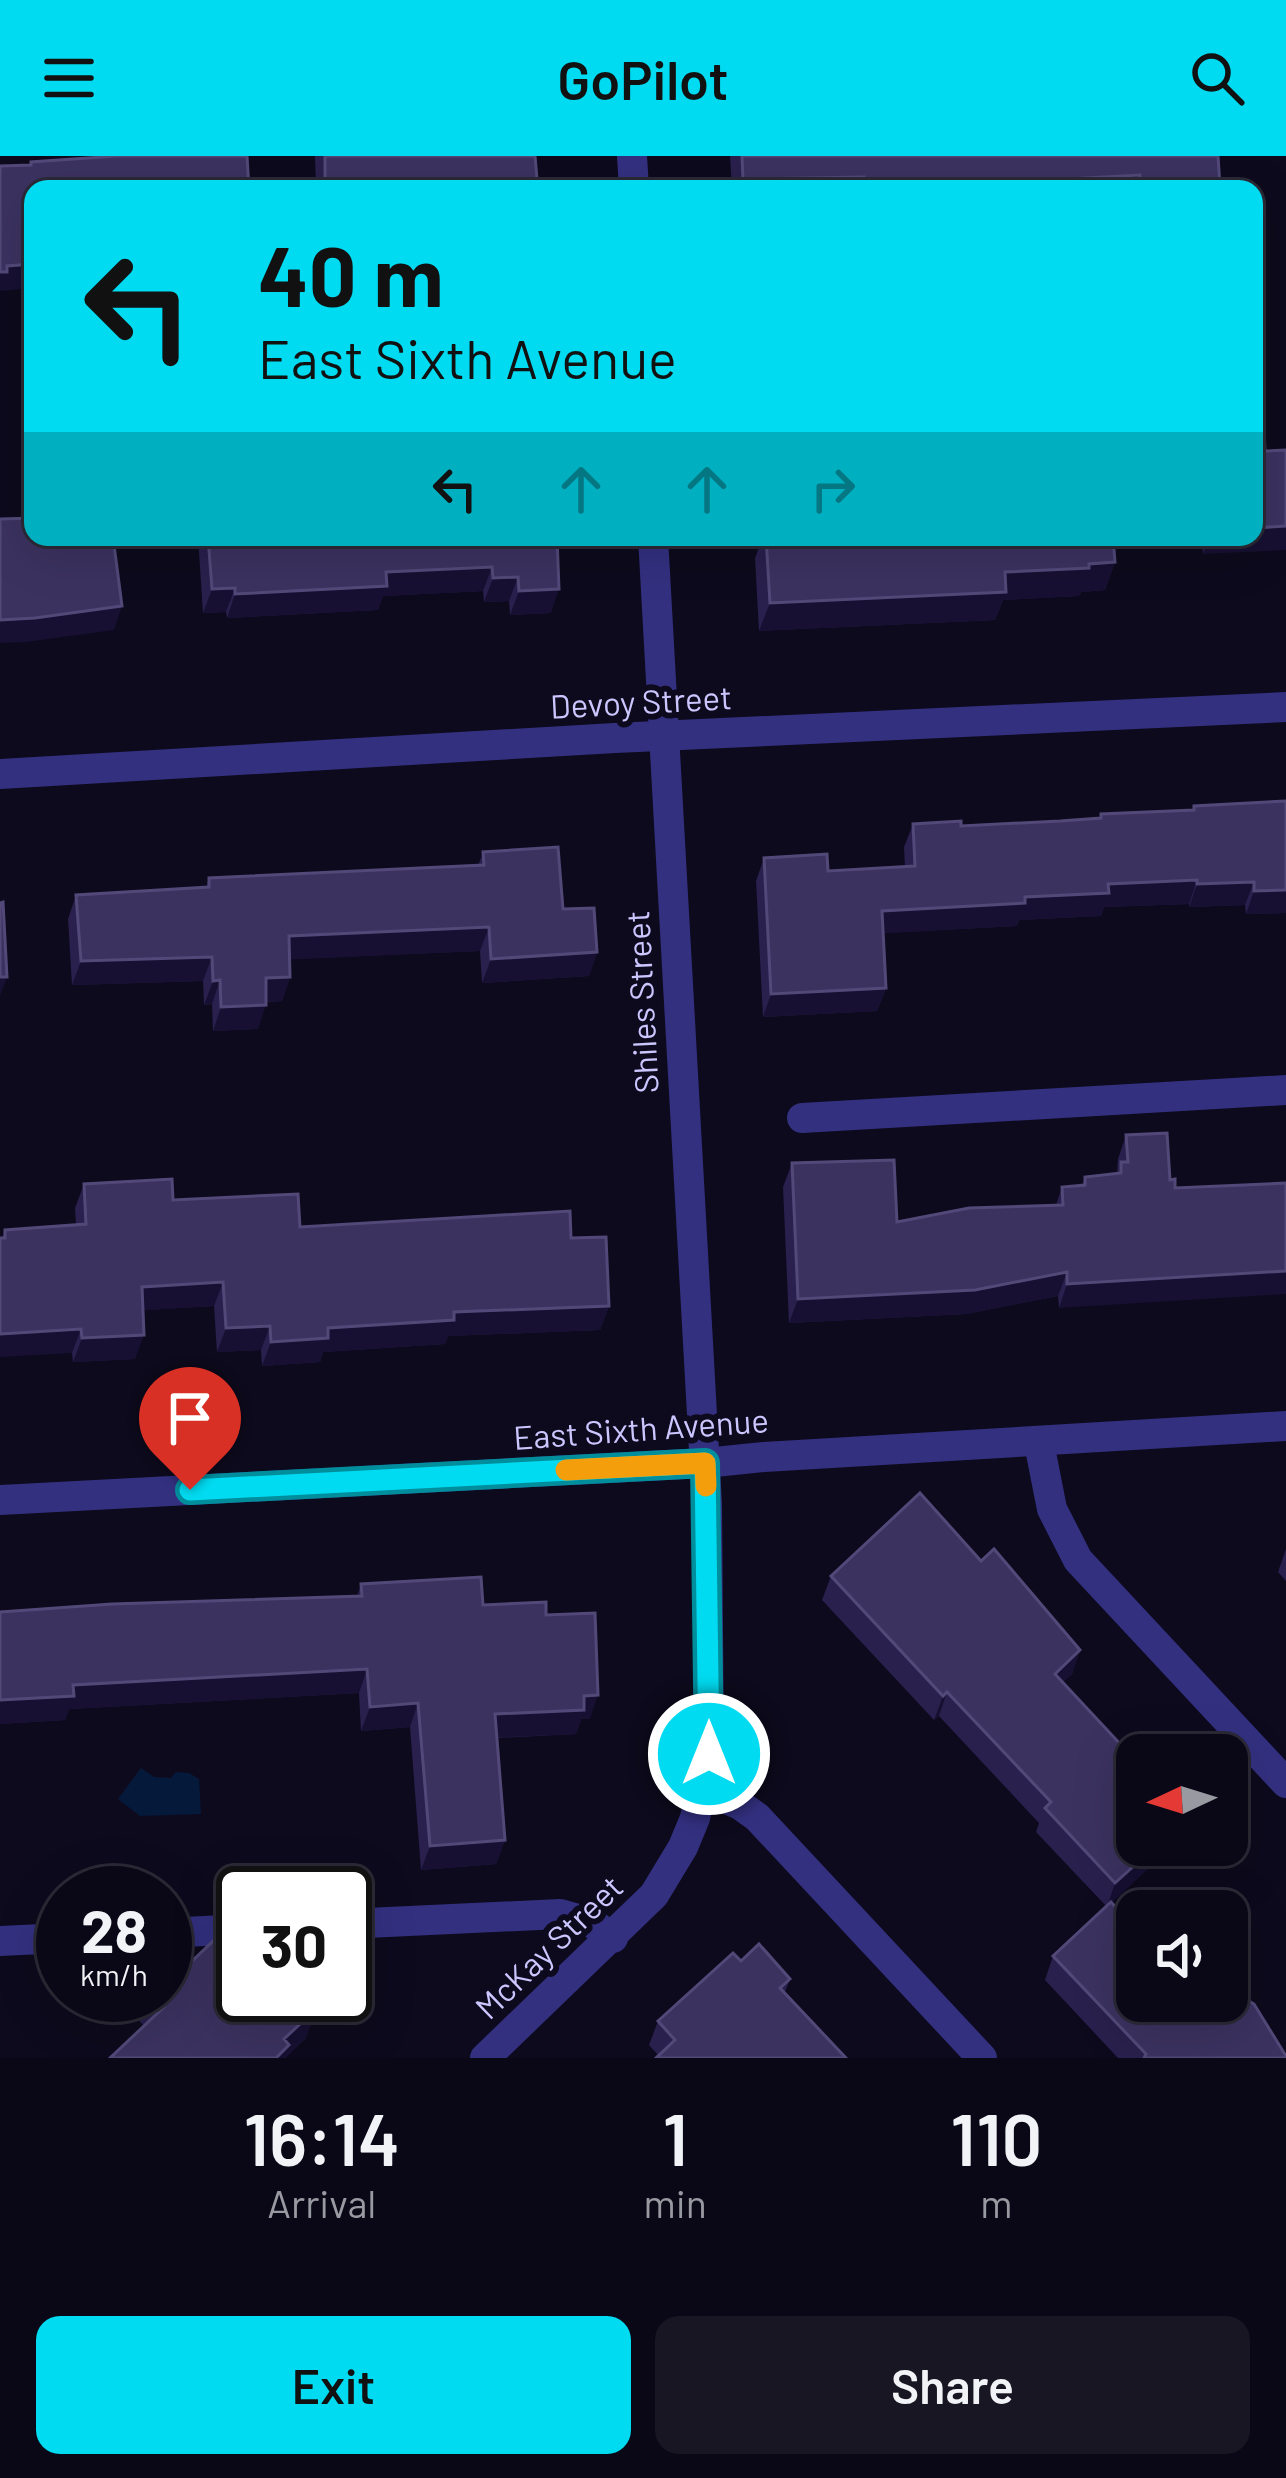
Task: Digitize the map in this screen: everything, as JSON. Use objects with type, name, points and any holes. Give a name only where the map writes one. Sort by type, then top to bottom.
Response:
[{"type":"street","name":"Shiles Street","points":[[653,546],[705,1463]]},
{"type":"street","name":"Devoy Street","points":[[0,774],[1286,707]]},
{"type":"street","points":[[802,1118],[1286,1090]]},
{"type":"street","name":"East Sixth Avenue","points":[[0,1500],[1286,1426]]},
{"type":"street","points":[[1039,1443],[1052,1509],[1078,1560],[1286,1783]]},
{"type":"street","name":"McKay Street","points":[[485,2058],[613,1938],[664,1880],[683,1847],[704,1790],[709,1754],[705,1463]]},
{"type":"street","points":[[704,1790],[740,1804],[757,1817],[982,2058]]},
{"type":"street","points":[[372,1923],[560,1914],[592,1923],[613,1938]]},
{"type":"street","points":[[0,1940],[36,1938]]},
{"type":"water","points":[[141,1768],[154,1777],[171,1778],[176,1772],[199,1779],[201,1814],[140,1816],[118,1799]]},
{"type":"building","points":[[116,156],[247,156],[248,180],[24,180],[24,265],[7,266],[7,272],[0,272],[0,166]]},
{"type":"building","points":[[325,156],[535,156],[537,179],[528,180],[325,180]]},
{"type":"building","points":[[742,156],[1218,156],[1220,180],[1140,180],[1140,175],[1048,180],[743,179]]},
{"type":"building","points":[[1263,428],[1265,451],[1286,450],[1286,526],[1263,527]]},
{"type":"building","points":[[24,518],[24,546],[114,546],[122,606],[0,620],[0,519]]},
{"type":"building","points":[[209,546],[557,546],[559,589],[519,591],[518,577],[493,578],[492,567],[386,572],[387,586],[235,594],[235,588],[212,589]]},
{"type":"building","points":[[767,546],[1114,546],[1115,562],[1089,564],[1089,568],[1005,572],[1006,592],[770,603]]},
{"type":"building","points":[[1286,801],[1286,890],[1254,891],[1254,882],[1197,884],[1197,880],[1108,884],[1109,893],[882,911],[886,988],[771,994],[764,858],[827,854],[828,871],[915,866],[913,824],[1060,821]]},
{"type":"building","points":[[558,847],[563,909],[594,908],[597,952],[491,959],[489,927],[289,936],[290,977],[266,978],[266,1005],[221,1007],[220,980],[213,981],[212,957],[81,961],[76,895],[209,887],[209,878],[484,865],[483,852]]},
{"type":"building","points":[[3,902],[7,977],[0,977]]},
{"type":"building","points":[[1167,1133],[1170,1180],[1175,1179],[1175,1188],[1286,1183],[1286,1271],[1067,1284],[1067,1272],[975,1290],[798,1299],[792,1163],[894,1160],[897,1222],[969,1208],[1063,1205],[1062,1187],[1085,1185],[1085,1177],[1121,1173],[1121,1162],[1128,1162],[1126,1135]]},
{"type":"building","points":[[172,1179],[173,1200],[298,1194],[300,1227],[570,1211],[571,1238],[606,1237],[609,1306],[454,1312],[454,1320],[328,1328],[328,1338],[271,1342],[270,1326],[226,1328],[223,1282],[142,1287],[144,1335],[82,1338],[81,1329],[0,1334],[0,1238],[5,1238],[5,1230],[86,1224],[84,1184]]},
{"type":"building","points":[[920,1493],[981,1561],[994,1549],[1080,1650],[1055,1674],[1116,1739],[1116,1866],[1134,1866],[1115,1883],[1045,1808],[1051,1802],[831,1576]]},
{"type":"building","points":[[481,1577],[483,1605],[546,1602],[546,1615],[595,1613],[598,1695],[584,1696],[584,1710],[495,1714],[505,1840],[430,1846],[418,1703],[370,1707],[367,1669],[73,1685],[74,1696],[0,1700],[0,1612],[362,1596],[361,1584]]},
{"type":"building","points":[[1111,1902],[1116,1908],[1116,2022],[1248,2022],[1248,2000],[1286,2056],[1144,2058],[1146,2054],[1053,1956]]},
{"type":"building","points":[[216,1938],[216,2022],[302,2022],[284,2039],[289,2045],[276,2058],[110,2058],[148,2022],[192,2022],[192,1961]]},
{"type":"building","points":[[759,1944],[790,1979],[780,1988],[846,2058],[656,2058],[675,2040],[658,2021],[733,1953],[741,1961]]},
{"type":"slow traffic","points":[[566,1470],[705,1463],[706,1486]]},
{"type":"route","points":[[190,1490],[705,1463],[709,1754]]}]
